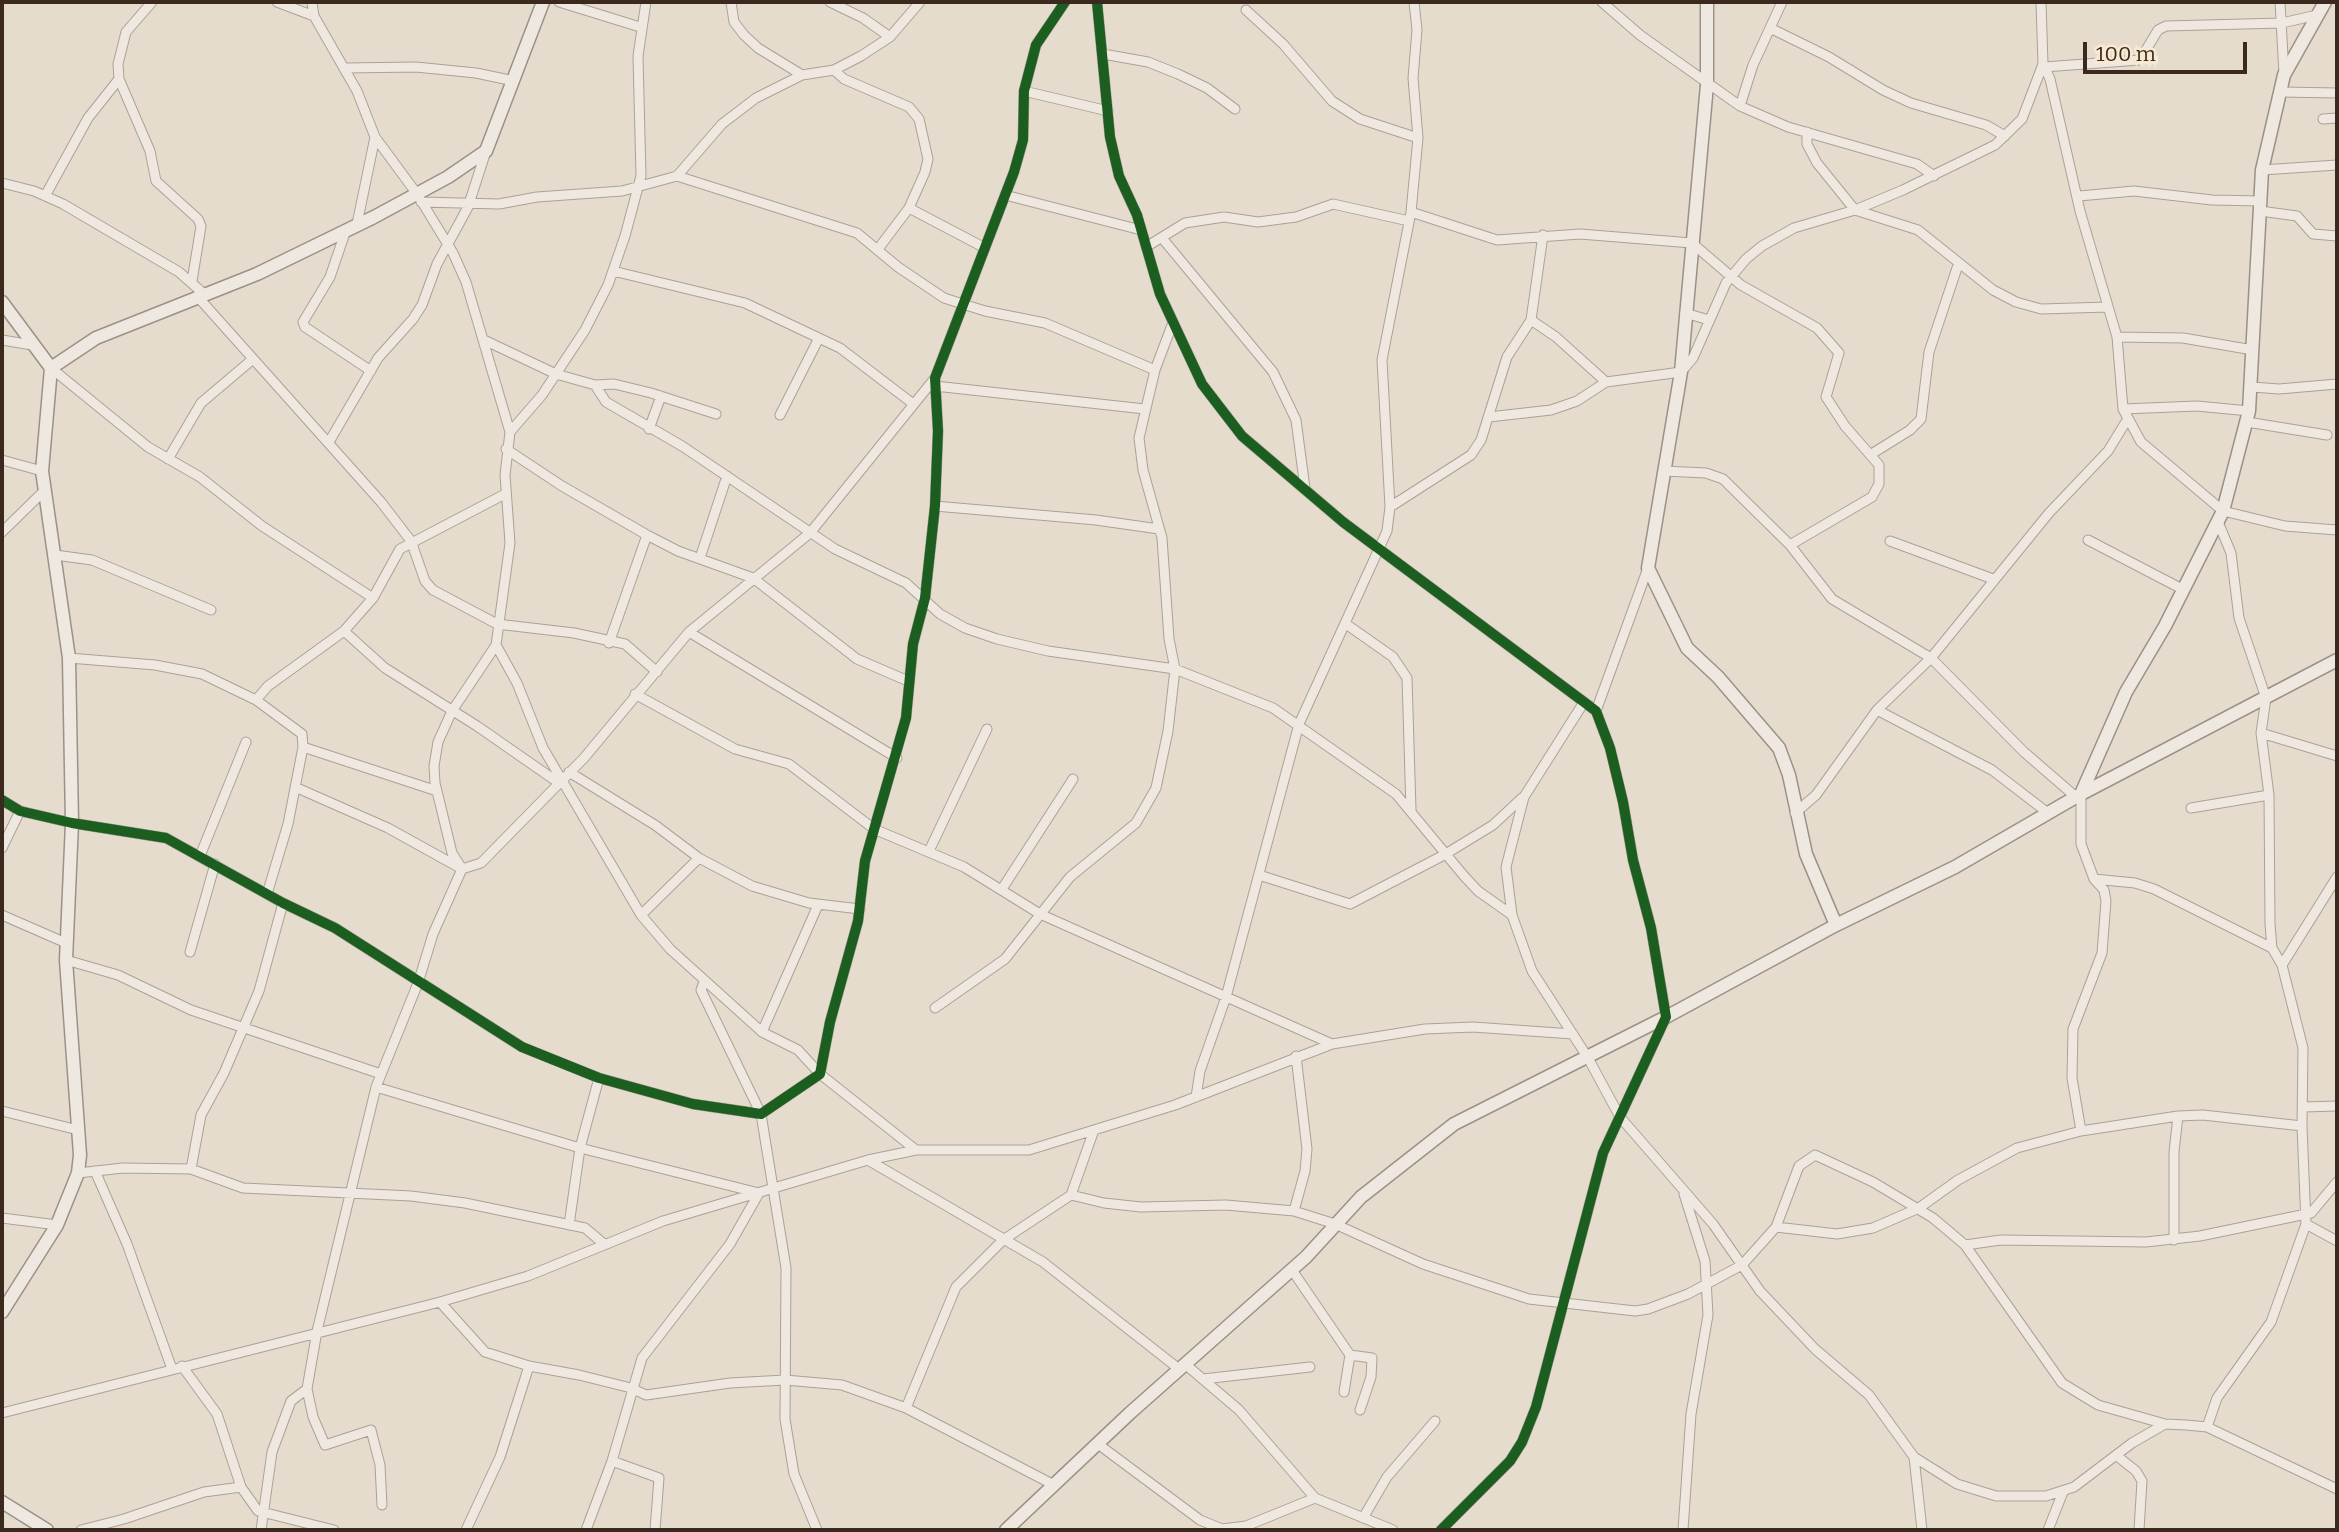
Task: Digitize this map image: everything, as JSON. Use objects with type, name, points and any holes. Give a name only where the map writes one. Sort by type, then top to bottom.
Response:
[{"type":"street","points":[[152,2],[126,32],[118,64],[119,79],[150,151],[156,181],[198,219],[201,226],[192,281]]},
{"type":"street","points":[[277,2],[314,16]]},
{"type":"street","points":[[312,2],[314,16],[346,68],[374,136],[448,241],[466,282],[510,432],[506,449],[505,494],[510,543],[496,645],[452,711],[438,742],[434,766],[437,791],[452,853],[462,869]]},
{"type":"street","points":[[329,442],[378,358],[418,312],[448,241],[469,201],[485,151],[543,2]]},
{"type":"street","points":[[559,2],[640,27]]},
{"type":"street","points":[[510,432],[523,421],[585,330],[613,271],[639,186],[640,27],[646,2]]},
{"type":"street","points":[[731,2],[734,22],[744,35],[758,48],[802,75]]},
{"type":"street","points":[[830,2],[863,18],[890,37]]},
{"type":"street","points":[[677,176],[722,124],[757,98],[802,75],[834,70],[861,57],[890,37],[920,2]]},
{"type":"street","points":[[2,800],[20,811],[72,823],[166,838],[283,903],[335,928],[522,1047],[600,1078],[693,1104],[761,1114],[820,1074],[860,909],[865,861],[897,758],[906,718],[913,644],[925,598],[935,506],[938,431],[935,382],[945,346],[964,306],[1023,140],[1024,91],[1036,45],[1065,2]]},
{"type":"street","points":[[1097,2],[1110,137],[1119,176],[1142,230],[1172,325],[1217,406],[1242,436],[1343,522],[1380,547],[1596,711],[1611,748],[1633,860],[1651,928],[1666,1017],[1603,1153],[1583,1234],[1561,1304],[1536,1408],[1522,1442],[1510,1461],[1441,1530]]},
{"type":"street","points":[[1196,1097],[1200,1071],[1226,997],[1299,724],[1380,547],[1390,507],[1382,360],[1410,217],[1418,138],[1413,78],[1417,30],[1414,2]]},
{"type":"street","points":[[1602,2],[1707,85],[1740,106],[1807,132],[1917,164],[1934,176]]},
{"type":"street","points":[[1596,711],[1648,568],[1681,372],[1707,85],[1707,2]]},
{"type":"street","points":[[1740,106],[1752,65],[1782,2]]},
{"type":"street","points":[[2041,2],[2043,66],[2116,337],[2123,409],[2127,420],[2147,450],[2220,516],[2231,553],[2239,618],[2266,698],[2261,733],[2269,795],[2272,948],[2282,965],[2303,1048],[2302,1126],[2306,1224],[2271,1322],[2217,1398],[2207,1427]]},
{"type":"street","points":[[2081,1131],[2072,1078],[2073,1029],[2098,966],[2104,939],[2104,890],[2094,879],[2081,844],[2078,795],[2126,692],[2184,590],[2220,516],[2248,417],[2252,387],[2262,170],[2284,75],[2280,2]]},
{"type":"street","points":[[2284,75],[2325,2]]},
{"type":"street","points":[[1246,10],[1283,44],[1332,101],[1360,119],[1418,138]]},
{"type":"street","points":[[2043,66],[2140,60],[2158,30],[2166,26],[2281,23],[2317,15]]},
{"type":"street","points":[[1770,28],[1829,57],[1892,94],[1986,125],[2005,136]]},
{"type":"street","points":[[1103,54],[1148,62],[1178,74],[1207,88],[1235,109]]},
{"type":"street","points":[[1489,417],[1552,410],[1577,401],[1606,382],[1681,372],[1693,358],[1730,276],[1745,259],[1778,235],[1855,209],[1984,153],[2022,119],[2043,66]]},
{"type":"street","points":[[346,68],[416,67],[476,73],[514,81]]},
{"type":"street","points":[[834,70],[844,79],[909,107],[919,119],[928,159],[909,208],[878,249]]},
{"type":"street","points":[[45,196],[88,118],[119,79]]},
{"type":"street","points":[[1024,91],[1108,111]]},
{"type":"street","points":[[2281,92],[2337,93]]},
{"type":"street","points":[[2323,119],[2337,118]]},
{"type":"street","points":[[1807,132],[1807,144],[1817,163],[1855,209],[1919,230],[1958,265],[1993,290],[2016,302],[2041,309],[2109,307]]},
{"type":"street","points":[[372,371],[305,327],[303,321],[330,277],[351,227],[374,136]]},
{"type":"street","points":[[51,368],[96,338],[257,274],[351,227],[419,198],[485,151]]},
{"type":"street","points":[[2262,170],[2337,165]]},
{"type":"street","points":[[419,198],[499,204],[549,196],[622,191],[677,176],[857,233],[923,285],[964,306],[1045,323],[1155,370]]},
{"type":"street","points":[[2,183],[45,196],[192,281],[253,359],[329,442],[411,541],[425,581],[433,590],[498,624],[625,644],[657,672]]},
{"type":"street","points":[[2079,196],[2134,191],[2260,206],[2297,216],[2313,234],[2337,236]]},
{"type":"street","points":[[1005,195],[1142,230]]},
{"type":"street","points":[[1146,247],[1185,223],[1205,219],[1258,222],[1296,217],[1333,204],[1410,217],[1497,240],[1543,235],[1663,239],[1692,243],[1730,276],[1794,312],[1835,345],[1839,354],[1826,397],[1879,465],[1879,484],[1872,497],[1790,545]]},
{"type":"street","points":[[909,208],[985,248]]},
{"type":"street","points":[[1390,507],[1471,455],[1481,440],[1507,357],[1531,320],[1543,235]]},
{"type":"street","points":[[1162,238],[1273,372],[1296,420],[1305,488]]},
{"type":"street","points":[[1870,455],[1910,430],[1921,419],[1929,352],[1958,265]]},
{"type":"street","points":[[613,271],[745,303],[840,348],[912,403]]},
{"type":"street","points":[[2,302],[51,368],[148,447],[200,477],[262,526],[373,598]]},
{"type":"street","points":[[1685,313],[1709,320]]},
{"type":"street","points":[[1531,320],[1556,337],[1606,382]]},
{"type":"street","points":[[935,1008],[1005,959],[1070,877],[1106,850],[1144,814],[1157,788],[1175,670],[1169,639],[1164,555],[1139,455],[1139,438],[1155,370],[1172,325]]},
{"type":"street","points":[[2116,337],[2183,338],[2253,349]]},
{"type":"street","points":[[780,415],[819,338]]},
{"type":"street","points":[[2,340],[32,345]]},
{"type":"street","points":[[484,340],[556,374],[595,385],[614,384],[716,414]]},
{"type":"street","points":[[168,459],[201,403],[253,359]]},
{"type":"street","points":[[2,1312],[57,1225],[78,1173],[80,1155],[66,960],[72,823],[69,658],[42,471],[51,368]]},
{"type":"street","points":[[295,787],[388,828],[462,869],[481,863],[563,778],[689,632],[810,533],[912,403],[935,382],[1145,409]]},
{"type":"street","points":[[2252,387],[2279,389],[2337,384]]},
{"type":"street","points":[[595,385],[606,402],[727,477],[810,533],[862,564],[906,583],[951,621],[997,639],[1107,661],[1175,670],[1273,708],[1361,767],[1412,810],[1444,855],[1478,891],[1512,915]]},
{"type":"street","points":[[649,429],[661,396]]},
{"type":"street","points":[[2123,409],[2197,406],[2328,435]]},
{"type":"street","points":[[1795,813],[1816,795],[1877,710],[1931,658],[1993,579],[2108,451],[2127,420]]},
{"type":"street","points":[[506,449],[562,486],[647,535],[753,578],[857,659],[908,681]]},
{"type":"street","points":[[2,460],[42,471]]},
{"type":"street","points":[[1664,471],[1718,475],[1790,545],[1832,599],[1931,658],[2024,752],[2078,795]]},
{"type":"street","points":[[700,558],[727,477]]},
{"type":"street","points":[[2,532],[44,491]]},
{"type":"street","points":[[256,700],[268,686],[344,631],[373,598],[392,560],[411,541],[483,508],[505,494]]},
{"type":"street","points":[[935,506],[1159,528]]},
{"type":"street","points":[[2220,516],[2337,530]]},
{"type":"street","points":[[609,643],[647,535]]},
{"type":"street","points":[[2088,540],[2184,590]]},
{"type":"street","points":[[1890,541],[1993,579]]},
{"type":"street","points":[[55,555],[92,560],[211,610]]},
{"type":"street","points":[[1648,568],[1687,648],[1726,686],[1779,748],[1789,775],[1795,813],[1806,854],[1836,925]]},
{"type":"street","points":[[1346,624],[1393,657],[1407,678],[1412,810]]},
{"type":"street","points":[[344,631],[385,668],[452,711],[563,778],[655,825],[699,858],[752,886],[818,905],[860,909]]},
{"type":"street","points":[[689,632],[897,758]]},
{"type":"street","points":[[496,645],[517,683],[543,748],[641,915],[704,982],[762,1032],[798,1050],[820,1074],[916,1150]]},
{"type":"street","points":[[69,658],[155,665],[202,674],[256,700],[302,734],[303,747],[295,787],[267,894]]},
{"type":"street","points":[[1006,1530],[1182,1367],[1292,1270],[1361,1197],[1454,1124],[1588,1058],[1836,925],[1955,867],[2078,795],[2337,660]]},
{"type":"street","points":[[635,694],[735,749],[789,764],[874,829],[929,851],[1002,889],[1041,914],[1332,1044]]},
{"type":"street","points":[[1584,702],[1542,763],[1524,797],[1506,867],[1512,915],[1532,971],[1588,1058],[1620,1117],[1780,1315],[1869,1395],[1914,1457],[1957,1484],[1996,1496],[2021,1498],[2063,1492],[2165,1424]]},
{"type":"street","points":[[1877,710],[1992,770],[2048,813]]},
{"type":"street","points":[[929,851],[987,729]]},
{"type":"street","points":[[2261,733],[2337,757]]},
{"type":"street","points":[[200,856],[246,741]]},
{"type":"street","points":[[303,747],[437,791]]},
{"type":"street","points":[[1002,889],[1073,779]]},
{"type":"street","points":[[2191,808],[2269,795]]},
{"type":"street","points":[[1259,875],[1350,904],[1444,855],[1493,825],[1524,797]]},
{"type":"street","points":[[2,848],[20,811]]},
{"type":"street","points":[[641,915],[699,858]]},
{"type":"street","points":[[190,953],[215,864]]},
{"type":"street","points":[[382,1505],[380,1465],[371,1430],[325,1445],[313,1417],[307,1389],[317,1331],[376,1087],[418,983],[433,934],[462,869]]},
{"type":"street","points":[[2094,879],[2135,883],[2154,889],[2272,948]]},
{"type":"street","points":[[2282,965],[2336,881]]},
{"type":"street","points":[[191,1169],[201,1115],[259,991],[283,903]]},
{"type":"street","points":[[762,1032],[818,905]]},
{"type":"street","points":[[2,915],[66,943]]},
{"type":"street","points":[[66,960],[118,975],[191,1010],[382,1074]]},
{"type":"street","points":[[704,982],[701,990],[761,1114],[786,1268],[785,1419],[794,1474],[817,1530]]},
{"type":"street","points":[[2,1413],[317,1331],[440,1302],[527,1276],[663,1221],[868,1160],[916,1150],[1029,1150],[1196,1097],[1332,1044],[1425,1029],[1473,1027],[1573,1034]]},
{"type":"street","points":[[1294,1211],[1305,1171],[1307,1149],[1296,1056]]},
{"type":"street","points":[[569,1225],[580,1148],[600,1078]]},
{"type":"street","points":[[376,1087],[580,1148],[759,1193]]},
{"type":"street","points":[[2304,1107],[2337,1106]]},
{"type":"street","points":[[2,1111],[78,1130]]},
{"type":"street","points":[[1776,1227],[1837,1234],[1857,1233],[1919,1208],[1996,1157],[2017,1148],[2081,1131],[2178,1116],[2203,1115],[2302,1126]]},
{"type":"street","points":[[2174,1240],[2174,1152],[2178,1116]]},
{"type":"street","points":[[906,1408],[956,1287],[1003,1240],[1071,1195],[1094,1130]]},
{"type":"street","points":[[1071,1195],[1104,1203],[1141,1207],[1226,1205],[1294,1211],[1335,1224],[1423,1264],[1528,1299],[1635,1311],[1648,1309],[1707,1285],[1742,1265],[1776,1227],[1799,1166],[1815,1155],[1873,1182],[1919,1208],[1965,1245],[2062,1383],[2098,1405],[2165,1424],[2207,1427],[2337,1489]]},
{"type":"street","points":[[868,1160],[1043,1262],[1182,1367],[1203,1378],[1239,1410],[1315,1498],[1393,1530]]},
{"type":"street","points":[[78,1173],[123,1168],[191,1169],[243,1188],[411,1196],[466,1203],[585,1228],[604,1244]]},
{"type":"street","points":[[95,1171],[177,1368],[217,1414],[241,1486],[258,1511],[334,1530]]},
{"type":"street","points":[[1965,1245],[2001,1240],[2174,1240],[2306,1214],[2316,1209],[2337,1182]]},
{"type":"street","points":[[586,1530],[612,1461],[631,1388],[642,1358],[730,1244],[759,1193]]},
{"type":"street","points":[[1683,1530],[1685,1465],[1708,1315],[1705,1261],[1684,1193]]},
{"type":"street","points":[[2,1218],[57,1225]]},
{"type":"street","points":[[2306,1224],[2337,1241]]},
{"type":"street","points":[[1292,1270],[1350,1355],[1344,1392]]},
{"type":"street","points":[[440,1302],[485,1352],[529,1366],[631,1388],[646,1395],[661,1396],[730,1383],[785,1380],[842,1385],[906,1408],[1054,1485]]},
{"type":"street","points":[[1350,1355],[1372,1358],[1371,1377],[1360,1410]]},
{"type":"street","points":[[466,1530],[500,1457],[529,1366]]},
{"type":"street","points":[[1203,1378],[1310,1367]]},
{"type":"street","points":[[261,1530],[272,1452],[291,1401],[307,1389]]},
{"type":"street","points":[[1363,1518],[1387,1477],[1435,1422]]},
{"type":"street","points":[[1098,1444],[1200,1520],[1222,1529],[1247,1526],[1315,1498]]},
{"type":"street","points":[[2117,1456],[2136,1471],[2142,1481],[2139,1530]]},
{"type":"street","points":[[1914,1457],[1922,1530]]},
{"type":"street","points":[[612,1461],[659,1478],[655,1530]]},
{"type":"street","points":[[80,1530],[124,1519],[204,1492],[241,1486]]},
{"type":"street","points":[[2048,1530],[2063,1492]]},
{"type":"street","points":[[2,1502],[47,1530]]},
{"type":"cycle path","points":[[2,800],[20,811],[72,823],[166,838],[283,903],[335,928],[522,1047],[599,1078],[693,1104],[761,1114],[820,1074],[830,1022],[858,921],[865,861],[906,718],[913,644],[925,598],[935,506],[938,431],[935,378],[1014,172],[1023,140],[1024,91],[1036,45],[1065,2]]},
{"type":"cycle path","points":[[1097,2],[1110,137],[1119,176],[1137,215],[1160,294],[1202,384],[1242,436],[1343,522],[1596,711],[1610,748],[1623,802],[1633,860],[1651,928],[1666,1017],[1603,1153],[1536,1407],[1522,1442],[1510,1461],[1441,1530]]}]
